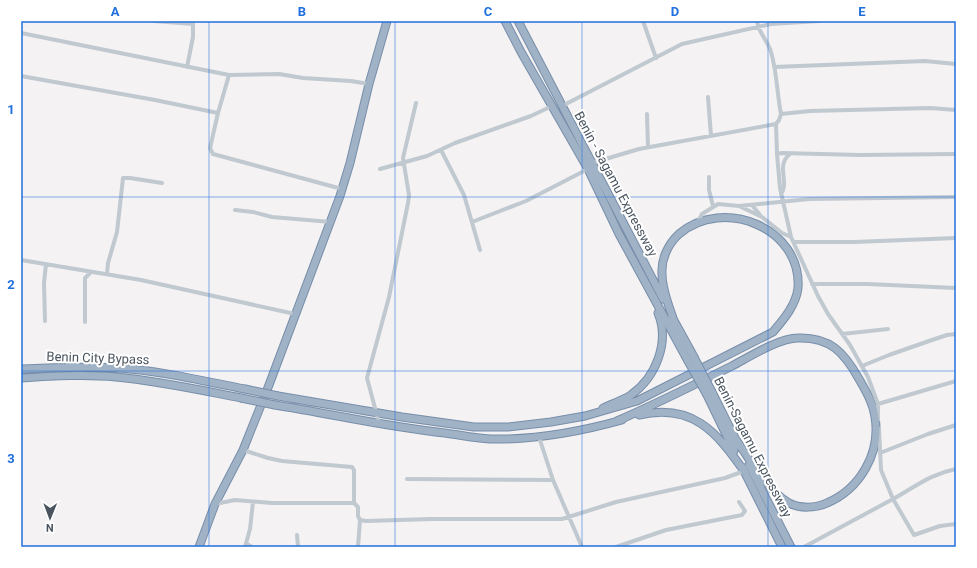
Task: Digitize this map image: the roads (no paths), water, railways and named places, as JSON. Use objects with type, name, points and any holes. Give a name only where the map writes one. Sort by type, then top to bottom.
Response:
[{"type":"highway","points":[[199,547],[215,504],[243,450],[269,385],[342,189],[387,21]]},
{"type":"highway","points":[[505,21],[552,106],[590,166],[614,224],[645,282],[691,359],[782,547]]},
{"type":"highway","name":"Benin - Sagamu Expressway","points":[[518,21],[562,106],[590,166],[674,321],[691,359]]},
{"type":"highway","points":[[585,416],[636,401],[773,332],[788,315],[798,289],[797,268],[790,252],[771,232],[758,223],[734,217],[721,217],[698,223],[683,231],[674,239],[668,248],[664,256],[662,273],[663,288],[674,321]]},
{"type":"highway","points":[[585,416],[631,395],[643,385],[654,369],[660,354],[662,334],[660,317],[645,282]]},
{"type":"highway","points":[[617,421],[668,398],[774,345],[796,338],[815,339],[834,346],[842,352],[853,367],[868,395],[875,416],[876,427],[873,453],[861,476],[853,486],[832,501],[814,507],[791,504],[770,488],[737,441]]},
{"type":"highway","name":"Benin City Bypass","points":[[21,369],[70,367],[119,368],[167,374],[278,396],[376,413],[474,427],[508,427],[552,422],[585,416]]},
{"type":"highway","name":"Benin City Bypass","points":[[21,378],[65,376],[115,377],[161,382],[399,428],[489,439],[540,437],[591,429],[617,421]]},
{"type":"highway","name":"Benin-Sagamu Expressway","points":[[709,394],[737,441],[791,547]]},
{"type":"highway","points":[[617,421],[640,414],[657,411],[683,414],[709,428],[726,445],[744,471]]},
{"type":"street","points":[[154,21],[193,23],[193,37],[187,67]]},
{"type":"street","points":[[643,21],[656,58]]},
{"type":"street","points":[[757,21],[758,27],[766,39],[771,52],[774,67],[781,114],[776,124],[781,194],[791,237],[812,284],[828,314],[850,345],[868,377],[878,404],[881,470],[893,499],[914,535],[940,526],[956,524]]},
{"type":"street","points":[[562,106],[682,44],[771,24],[819,21]]},
{"type":"street","points":[[21,33],[229,75],[279,74],[303,78],[351,81],[369,84]]},
{"type":"street","points":[[774,67],[918,61],[956,64]]},
{"type":"street","points":[[229,75],[210,148],[213,154],[342,189]]},
{"type":"street","points":[[21,76],[218,113]]},
{"type":"street","points":[[708,97],[711,136]]},
{"type":"street","points":[[379,424],[367,378],[389,298],[408,203],[409,195],[403,158],[416,103]]},
{"type":"street","points":[[380,169],[426,156],[531,116],[552,106]]},
{"type":"street","points":[[781,114],[810,111],[930,108],[956,110]]},
{"type":"street","points":[[646,114],[648,148]]},
{"type":"street","points":[[472,222],[526,201],[590,166],[628,152],[776,124]]},
{"type":"street","points":[[441,150],[460,184],[480,250]]},
{"type":"street","points":[[781,194],[784,186],[783,166],[785,158],[790,153]]},
{"type":"street","points":[[778,154],[956,154]]},
{"type":"street","points":[[709,177],[709,190],[713,206]]},
{"type":"street","points":[[107,274],[108,263],[117,232],[123,178],[162,183]]},
{"type":"street","points":[[698,223],[702,214],[713,206],[723,204],[739,206],[809,199],[956,197]]},
{"type":"street","points":[[752,204],[762,217]]},
{"type":"street","points":[[739,206],[762,217],[782,233],[791,237]]},
{"type":"street","points":[[235,210],[278,217],[330,222]]},
{"type":"street","points":[[794,242],[854,242],[956,238]]},
{"type":"street","points":[[21,260],[142,280],[295,314]]},
{"type":"street","points":[[45,321],[44,274],[46,264]]},
{"type":"street","points":[[85,322],[85,278],[91,272]]},
{"type":"street","points":[[812,284],[867,284],[956,288]]},
{"type":"street","points":[[842,334],[888,329]]},
{"type":"street","points":[[862,366],[929,341],[947,335],[956,334]]},
{"type":"street","points":[[878,404],[956,381]]},
{"type":"street","points":[[880,454],[928,434],[956,425]]},
{"type":"street","points":[[540,437],[553,480],[582,547]]},
{"type":"street","points":[[243,450],[282,461],[352,467],[354,470],[354,503],[358,507],[358,516],[360,520],[358,547]]},
{"type":"street","points":[[804,547],[893,499],[928,478],[942,471],[956,469]]},
{"type":"street","points":[[360,520],[562,519],[616,502],[725,478],[744,471]]},
{"type":"street","points":[[407,479],[553,480]]},
{"type":"street","points":[[215,504],[235,500],[272,503],[354,503]]},
{"type":"street","points":[[252,547],[246,545],[250,530],[253,502]]},
{"type":"street","points":[[616,547],[666,530],[742,515],[745,511],[739,502]]},
{"type":"street","points":[[297,535],[298,547]]}]
